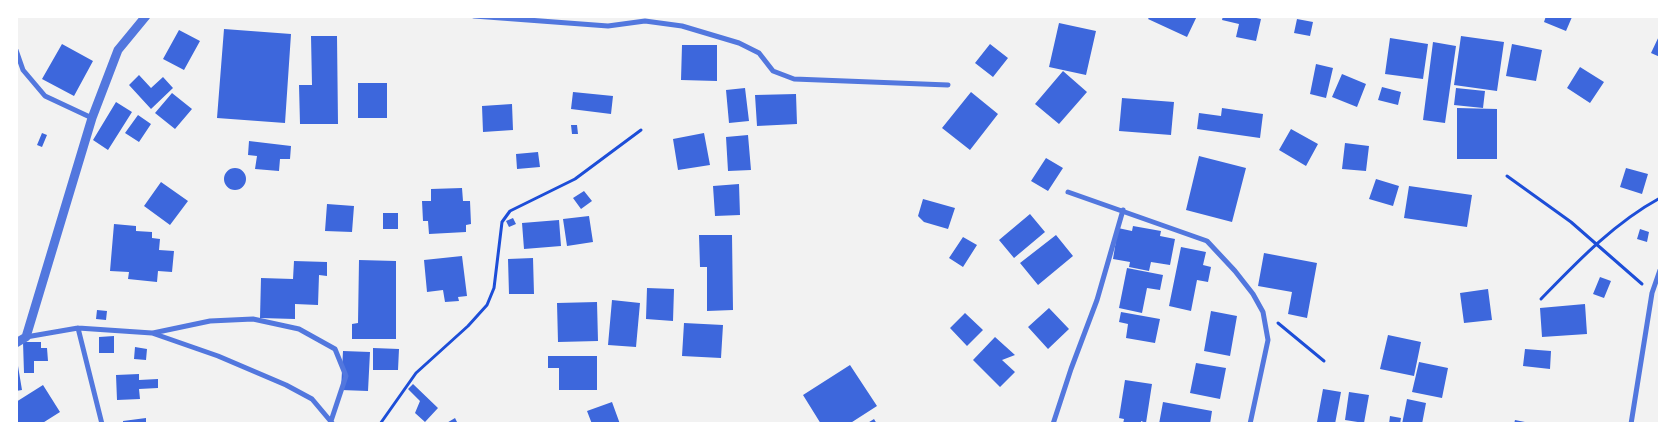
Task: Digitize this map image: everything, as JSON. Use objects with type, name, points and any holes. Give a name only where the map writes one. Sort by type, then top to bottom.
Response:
[{"type":"street","points":[[26,337],[92,118],[118,50],[146,16]]},
{"type":"street","points":[[474,16],[608,26],[645,21],[682,26],[739,43],[758,53],[773,71],[794,79],[948,85]]},
{"type":"street","points":[[16,50],[23,70],[45,96],[92,118]]},
{"type":"street","points":[[1068,192],[1207,241],[1235,271],[1253,294],[1263,312],[1268,340],[1250,424]]},
{"type":"street","points":[[1053,424],[1097,300],[1123,210]]},
{"type":"street","points":[[1631,424],[1652,293],[1660,270]]},
{"type":"street","points":[[152,333],[210,321],[253,319],[299,329],[335,349],[346,376],[332,423]]},
{"type":"street","points":[[78,328],[102,424]]},
{"type":"street","points":[[16,343],[26,337],[78,328],[152,333],[218,356],[286,385],[312,399],[332,423]]},
{"type":"path","points":[[380,424],[416,373],[468,326],[487,305],[494,288],[502,222],[510,211],[575,179],[641,130]]},
{"type":"path","points":[[1508,176],[1571,222],[1652,293]]},
{"type":"path","points":[[1541,299],[1596,243],[1643,207],[1660,198]]},
{"type":"path","points":[[1263,312],[1324,361]]},
{"type":"building","points":[[1150,16],[1197,16],[1187,37],[1148,19]]},
{"type":"building","points":[[1223,16],[1247,16],[1261,19],[1256,41],[1236,37],[1239,24],[1222,20]]},
{"type":"building","points":[[1546,16],[1572,17],[1566,31],[1544,22]]},
{"type":"building","points":[[1297,19],[1313,22],[1310,36],[1294,33]]},
{"type":"building","points":[[1059,23],[1096,31],[1086,75],[1049,67]]},
{"type":"building","points":[[224,29],[291,34],[285,123],[217,118]]},
{"type":"building","points":[[179,30],[200,41],[184,70],[163,59]]},
{"type":"building","points":[[1660,34],[1660,57],[1651,53]]},
{"type":"building","points":[[311,36],[337,36],[338,124],[300,124],[299,85],[312,85]]},
{"type":"building","points":[[1461,36],[1504,42],[1497,91],[1454,85]]},
{"type":"building","points":[[1390,38],[1428,44],[1423,79],[1385,74]]},
{"type":"building","points":[[1433,42],[1456,46],[1445,123],[1423,120]]},
{"type":"building","points":[[62,44],[93,61],[74,96],[42,79]]},
{"type":"building","points":[[990,44],[1008,58],[993,77],[975,63]]},
{"type":"building","points":[[1512,44],[1542,50],[1536,81],[1506,76]]},
{"type":"building","points":[[682,45],[717,45],[717,81],[681,80]]},
{"type":"building","points":[[1316,64],[1333,68],[1326,98],[1310,94]]},
{"type":"building","points":[[1580,67],[1604,82],[1590,103],[1567,88]]},
{"type":"building","points":[[1063,71],[1087,92],[1059,124],[1035,104]]},
{"type":"building","points":[[1342,74],[1366,84],[1357,107],[1332,97]]},
{"type":"building","points":[[139,75],[151,88],[163,77],[173,88],[151,109],[129,85]]},
{"type":"building","points":[[358,83],[387,83],[387,118],[358,118]]},
{"type":"building","points":[[1382,87],[1401,92],[1398,105],[1378,100]]},
{"type":"building","points":[[745,88],[749,121],[729,123],[726,90]]},
{"type":"building","points":[[1456,88],[1485,91],[1483,108],[1454,105]]},
{"type":"building","points":[[573,92],[613,96],[611,114],[571,109]]},
{"type":"building","points":[[971,92],[998,114],[970,150],[942,128]]},
{"type":"building","points":[[172,93],[192,109],[175,129],[155,113]]},
{"type":"building","points":[[796,94],[797,124],[757,126],[755,95]]},
{"type":"building","points":[[1122,98],[1174,102],[1171,135],[1119,131]]},
{"type":"building","points":[[116,102],[132,112],[108,150],[93,140]]},
{"type":"building","points":[[512,104],[513,130],[483,132],[482,106]]},
{"type":"building","points":[[1222,108],[1263,114],[1260,138],[1197,129],[1199,113],[1221,116]]},
{"type":"building","points":[[1457,108],[1497,109],[1497,159],[1457,159]]},
{"type":"building","points":[[138,115],[151,124],[139,142],[125,133]]},
{"type":"building","points":[[571,125],[577,125],[578,134],[572,134]]},
{"type":"building","points":[[1291,129],[1318,144],[1306,166],[1279,150]]},
{"type":"building","points":[[42,133],[47,135],[42,147],[37,145]]},
{"type":"building","points":[[704,133],[710,165],[678,170],[673,139]]},
{"type":"building","points":[[748,135],[751,170],[728,171],[726,137]]},
{"type":"building","points":[[249,141],[291,146],[290,159],[280,159],[279,171],[255,169],[257,156],[248,155]]},
{"type":"building","points":[[1345,143],[1369,146],[1366,171],[1342,169]]},
{"type":"building","points":[[538,152],[540,167],[517,169],[516,154]]},
{"type":"building","points":[[1199,156],[1246,168],[1232,222],[1186,210]]},
{"type":"building","points":[[1046,158],[1063,168],[1048,191],[1031,181]]},
{"type":"building","points":[[235,168],[243,171],[246,179],[243,187],[235,190],[227,187],[224,179],[227,171]]},
{"type":"building","points":[[1626,168],[1648,174],[1642,194],[1620,187]]},
{"type":"building","points":[[1376,179],[1399,186],[1393,206],[1369,199]]},
{"type":"building","points":[[161,182],[188,201],[170,225],[144,206]]},
{"type":"building","points":[[739,184],[740,215],[715,216],[713,186]]},
{"type":"building","points":[[1409,186],[1472,195],[1467,227],[1404,218]]},
{"type":"building","points":[[462,188],[463,201],[470,201],[471,224],[466,225],[466,232],[429,234],[428,221],[423,221],[422,201],[431,201],[431,189]]},
{"type":"building","points":[[584,191],[592,201],[581,209],[573,198]]},
{"type":"building","points":[[923,199],[955,208],[948,229],[924,222],[918,216]]},
{"type":"building","points":[[327,204],[354,206],[352,232],[325,231]]},
{"type":"building","points":[[383,213],[398,213],[398,229],[383,229]]},
{"type":"building","points":[[1030,214],[1045,232],[1014,258],[999,240]]},
{"type":"building","points":[[589,216],[593,242],[567,246],[563,219]]},
{"type":"building","points":[[513,218],[516,224],[509,227],[506,221]]},
{"type":"building","points":[[559,220],[561,246],[524,249],[522,223]]},
{"type":"building","points":[[114,224],[136,226],[136,231],[152,232],[152,238],[160,239],[159,250],[174,251],[172,272],[158,271],[157,282],[128,279],[129,272],[110,271]]},
{"type":"building","points":[[1133,226],[1161,231],[1160,236],[1175,239],[1170,265],[1151,262],[1149,271],[1129,267],[1130,262],[1113,259],[1118,228],[1132,231]]},
{"type":"building","points":[[1640,229],[1649,232],[1647,242],[1637,239]]},
{"type":"building","points":[[699,235],[732,235],[733,310],[707,311],[707,267],[700,267]]},
{"type":"building","points":[[1056,235],[1073,256],[1038,285],[1020,263]]},
{"type":"building","points":[[963,237],[977,245],[963,267],[949,258]]},
{"type":"building","points":[[1181,247],[1206,252],[1203,265],[1211,267],[1208,282],[1197,280],[1191,311],[1169,306]]},
{"type":"building","points":[[1264,253],[1317,263],[1307,318],[1288,314],[1292,292],[1258,286]]},
{"type":"building","points":[[462,256],[467,296],[458,297],[459,301],[445,302],[443,290],[427,292],[424,260]]},
{"type":"building","points":[[533,258],[534,294],[509,294],[508,259]]},
{"type":"building","points":[[359,260],[396,261],[396,339],[352,339],[352,324],[358,323]]},
{"type":"building","points":[[294,261],[327,262],[327,276],[319,275],[318,305],[295,304],[295,319],[260,318],[261,278],[293,279]]},
{"type":"building","points":[[1127,268],[1163,275],[1160,290],[1147,288],[1142,313],[1119,308]]},
{"type":"building","points":[[1600,277],[1611,281],[1604,298],[1593,294]]},
{"type":"building","points":[[647,288],[674,289],[673,321],[646,319]]},
{"type":"building","points":[[1488,289],[1492,320],[1464,323],[1460,293]]},
{"type":"building","points":[[612,300],[640,303],[636,347],[608,345]]},
{"type":"building","points":[[597,302],[598,341],[558,342],[557,303]]},
{"type":"building","points":[[1585,304],[1587,334],[1542,337],[1540,308]]},
{"type":"building","points":[[1049,308],[1069,329],[1048,349],[1028,327]]},
{"type":"building","points":[[97,310],[107,311],[106,320],[96,319]]},
{"type":"building","points":[[1211,311],[1237,316],[1230,356],[1204,351]]},
{"type":"building","points":[[1121,312],[1160,319],[1155,343],[1126,338],[1128,324],[1119,322]]},
{"type":"building","points":[[965,313],[983,330],[967,346],[950,328]]},
{"type":"building","points":[[684,323],[723,325],[721,358],[682,356]]},
{"type":"building","points":[[1388,335],[1421,342],[1414,376],[1380,369]]},
{"type":"building","points":[[114,336],[114,353],[99,353],[99,337]]},
{"type":"building","points":[[995,337],[1015,355],[1002,360],[1015,372],[1000,387],[973,360]]},
{"type":"building","points":[[23,342],[41,342],[41,348],[47,348],[48,361],[34,361],[34,373],[24,373]]},
{"type":"building","points":[[135,347],[147,349],[146,360],[134,359]]},
{"type":"building","points":[[373,348],[399,349],[398,370],[373,370]]},
{"type":"building","points":[[1525,349],[1551,351],[1550,369],[1523,366]]},
{"type":"building","points":[[343,351],[370,352],[368,391],[341,390]]},
{"type":"building","points":[[548,356],[597,356],[597,390],[559,390],[559,368],[548,368]]},
{"type":"building","points":[[1419,362],[1448,368],[1442,398],[1412,392]]},
{"type":"building","points":[[1196,363],[1226,368],[1220,399],[1190,393]]},
{"type":"building","points":[[850,365],[877,406],[849,424],[821,424],[803,395]]},
{"type":"building","points":[[16,366],[18,366],[22,390],[16,391]]},
{"type":"building","points":[[139,374],[139,380],[158,379],[158,388],[139,389],[140,399],[117,400],[116,375]]},
{"type":"building","points":[[1125,380],[1152,384],[1146,423],[1141,421],[1141,424],[1123,424],[1124,419],[1119,418]]},
{"type":"building","points":[[413,384],[438,408],[425,422],[415,413],[420,401],[408,389]]},
{"type":"building","points":[[43,385],[60,412],[41,424],[16,424],[16,402]]},
{"type":"building","points":[[1323,389],[1341,392],[1335,424],[1317,422]]},
{"type":"building","points":[[1349,392],[1369,395],[1364,423],[1345,420]]},
{"type":"building","points":[[1407,399],[1426,403],[1422,424],[1402,424]]},
{"type":"building","points":[[612,402],[620,424],[592,424],[587,411]]},
{"type":"building","points":[[1163,402],[1212,411],[1210,424],[1159,424]]},
{"type":"building","points":[[1390,416],[1401,418],[1400,424],[1389,424]]},
{"type":"building","points":[[146,418],[146,424],[123,424],[123,421]]},
{"type":"building","points":[[455,418],[458,424],[445,424]]},
{"type":"building","points":[[874,419],[877,424],[866,424]]},
{"type":"building","points":[[1515,420],[1530,423],[1514,424]]}]
